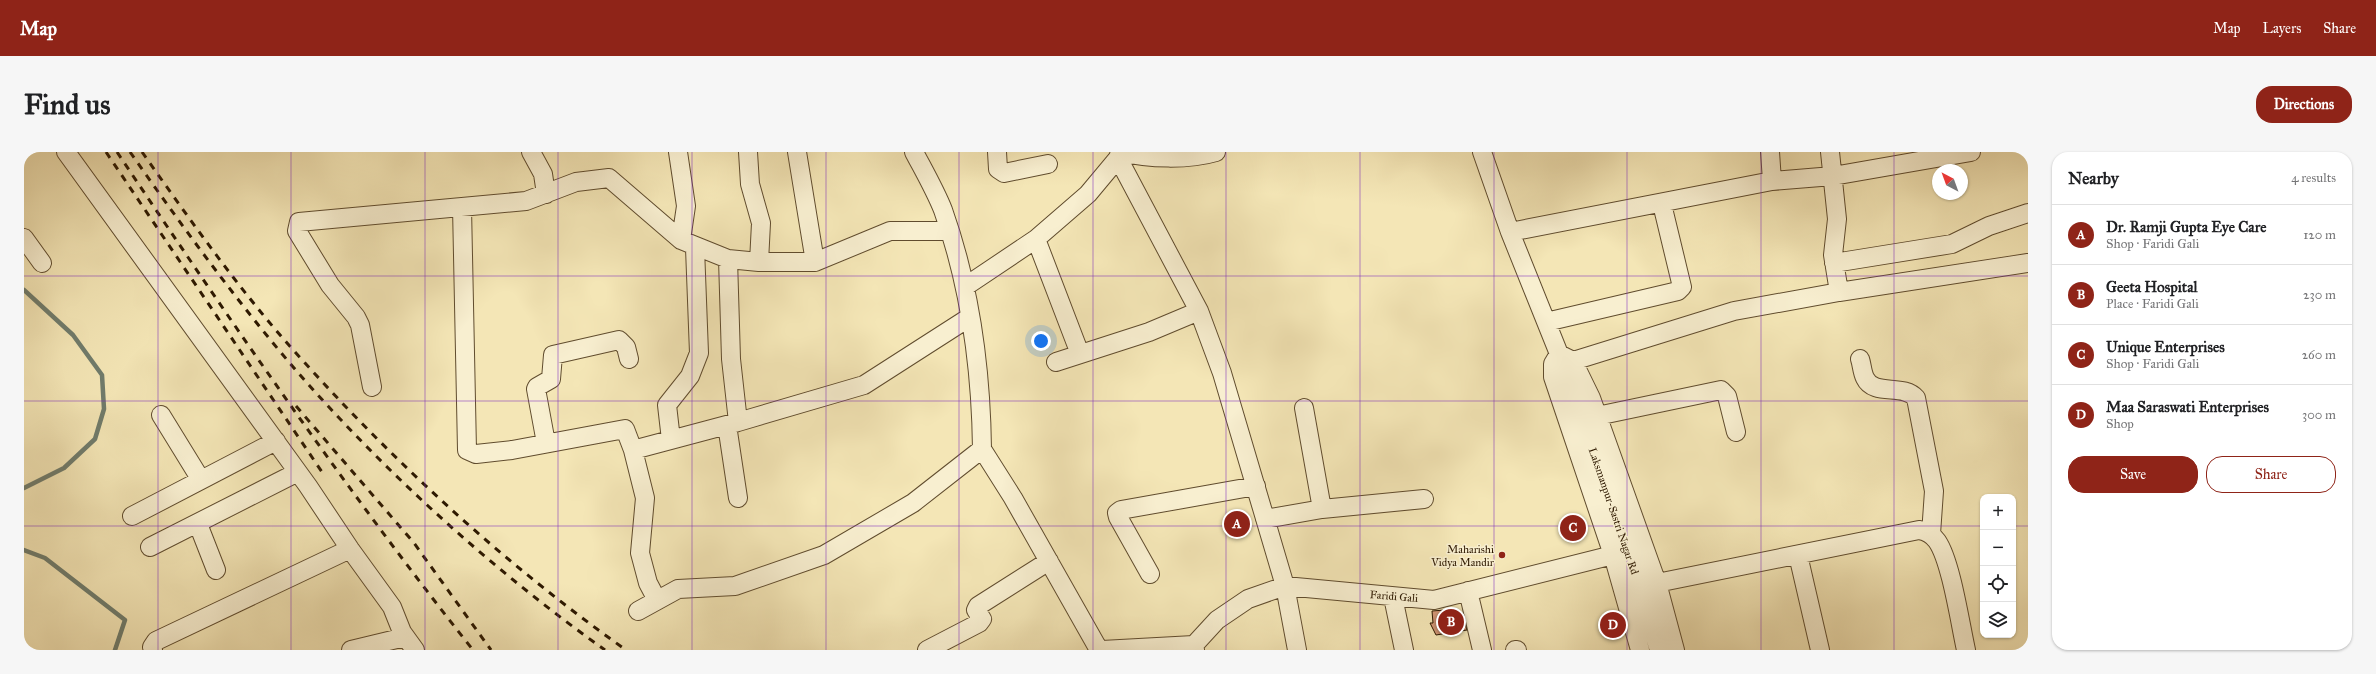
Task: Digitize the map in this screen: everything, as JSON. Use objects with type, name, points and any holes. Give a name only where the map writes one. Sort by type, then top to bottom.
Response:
[{"type":"street","points":[[66,152],[298,472],[350,549],[392,607],[410,644],[351,650]]},
{"type":"street","points":[[531,152],[543,174],[546,194]]},
{"type":"street","points":[[671,440],[667,405],[690,376],[699,353],[688,244],[686,206],[678,152]]},
{"type":"street","points":[[748,152],[750,184],[761,223],[759,262]]},
{"type":"street","points":[[797,152],[815,262]]},
{"type":"street","points":[[914,152],[942,208],[966,286],[981,397],[982,449],[1013,498],[1100,650],[1194,648]]},
{"type":"street","points":[[998,152],[998,169],[1004,172],[1048,164]]},
{"type":"street","points":[[1120,154],[1156,158],[1216,152]]},
{"type":"street","points":[[1482,152],[1510,232],[1546,322],[1566,362],[1598,416],[1657,583],[1675,650]]},
{"type":"street","points":[[1770,152],[1772,181]]},
{"type":"street","points":[[1830,152],[1838,219],[1833,249],[1839,292]]},
{"type":"street","points":[[1510,232],[1662,204],[1772,181],[1832,176],[1971,152]]},
{"type":"street","points":[[966,286],[1036,239],[1088,194],[1120,154]]},
{"type":"street","points":[[1120,154],[1199,311],[1222,373],[1285,586],[1297,650]]},
{"type":"street","points":[[372,387],[362,334],[356,317],[330,285],[297,231],[296,227],[299,222],[526,201],[576,182],[609,178],[688,244],[728,258],[759,262],[815,262],[890,231],[949,231]]},
{"type":"street","points":[[1546,322],[1678,291],[1682,287],[1662,204]]},
{"type":"street","points":[[462,206],[467,450],[476,454],[546,443],[622,428],[628,434],[645,498],[640,552],[648,583],[658,600]]},
{"type":"street","points":[[1834,263],[1952,244],[1989,226],[2028,213]]},
{"type":"street","points":[[24,238],[42,263]]},
{"type":"street","points":[[1036,239],[1080,354]]},
{"type":"street","points":[[728,258],[733,424],[738,498]]},
{"type":"street","points":[[1640,650],[1613,555],[1553,377],[1553,364],[1566,362],[1734,312],[1839,292],[2028,263]]},
{"type":"street","points":[[1056,362],[1148,332],[1199,311]]},
{"type":"street","points":[[633,450],[733,424],[864,385],[970,317]]},
{"type":"street","points":[[546,443],[536,389],[553,376],[553,355],[618,340],[626,347],[629,359]]},
{"type":"street","points":[[1860,359],[1865,378],[1876,388],[1906,390],[1916,398],[1934,491],[1931,534]]},
{"type":"street","name":"Laksmanpur-Sastri Nagar Rd","points":[[1566,362],[1627,546],[1659,650]]},
{"type":"street","points":[[1598,416],[1721,390],[1727,396],[1736,432]]},
{"type":"street","points":[[1304,408],[1322,509]]},
{"type":"street","points":[[161,415],[201,480]]},
{"type":"street","points":[[132,516],[276,441]]},
{"type":"street","points":[[638,611],[678,590],[735,586],[824,555],[913,503],[982,449]]},
{"type":"street","points":[[150,547],[298,472]]},
{"type":"street","points":[[1150,574],[1117,513],[1121,510],[1256,486]]},
{"type":"street","points":[[1265,519],[1322,509],[1424,499]]},
{"type":"street","points":[[198,524],[216,570]]},
{"type":"street","points":[[1657,583],[1919,530],[1931,534],[1937,541],[1946,559],[1966,650]]},
{"type":"street","points":[[153,650],[152,646],[156,641],[350,549]]},
{"type":"street","name":"Faridi Gali","points":[[1194,648],[1217,620],[1248,599],[1285,586],[1434,600],[1613,555]]},
{"type":"street","points":[[1798,555],[1820,650]]},
{"type":"street","points":[[927,650],[980,623],[982,619],[976,610],[978,606],[1049,561]]},
{"type":"street","points":[[1468,591],[1482,650]]},
{"type":"street","points":[[1393,597],[1404,650]]},
{"type":"building","points":[[1445,610],[1447,622],[1464,619],[1467,630],[1436,635],[1430,623],[1433,623],[1432,611]]},
{"type":"waterway","points":[[24,290],[73,335],[102,375],[104,409],[95,439],[64,468],[24,488]]},
{"type":"waterway","points":[[24,550],[45,558],[125,620],[115,650]]},
{"type":"railway","points":[[106,152],[324,475]]},
{"type":"railway","points":[[117,152],[290,405],[380,529],[473,650]]},
{"type":"railway","points":[[130,152],[189,235],[251,316],[328,406],[402,482],[441,518],[522,587],[605,650]]},
{"type":"railway","points":[[142,152],[200,233],[261,313],[305,363],[379,441],[418,479],[498,551],[626,650]]},
{"type":"railway","points":[[296,406],[414,543],[491,650]]},
{"type":"place","name":"Dr. Ramji Gupta Eye Care","points":[[1237,524]]},
{"type":"place","name":"Unique Enterprises","points":[[1573,528]]},
{"type":"place","name":"Maharishi Vidya Mandir","points":[[1502,555]]},
{"type":"place","name":"Geeta Hospital","points":[[1451,622]]},
{"type":"place","name":"Maa Saraswati Enterprises","points":[[1613,625]]}]
